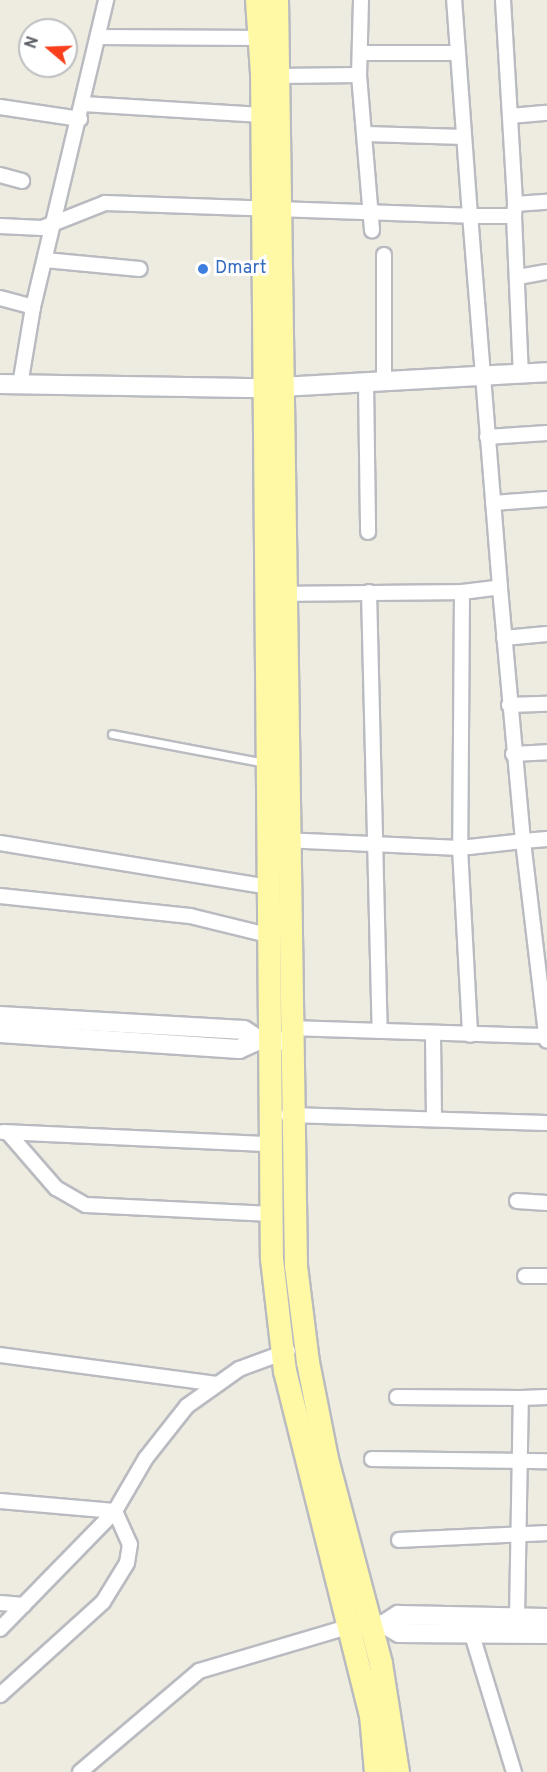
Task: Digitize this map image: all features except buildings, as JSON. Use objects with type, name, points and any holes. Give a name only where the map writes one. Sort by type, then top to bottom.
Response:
[{"type":"main road","points":[[257,0],[262,115],[270,209],[278,840],[277,1037]]},
{"type":"main road","points":[[270,209],[279,76],[278,0]]},
{"type":"main road","points":[[278,840],[268,887],[268,935],[281,1115],[296,1266],[318,1462],[348,1627],[371,1715],[376,1772]]},
{"type":"main road","points":[[281,1115],[271,1144],[272,1214],[284,1362],[378,1625],[398,1772]]},
{"type":"street","points":[[20,385],[33,307],[80,119],[105,0]]},
{"type":"street","points":[[361,0],[362,53],[359,75],[366,134],[372,230]]},
{"type":"street","points":[[0,1033],[239,1049],[277,1037],[380,1031],[433,1036],[470,1035],[546,1039],[513,754],[454,0]]},
{"type":"street","points":[[503,0],[515,210],[521,375]]},
{"type":"street","points":[[99,37],[260,38]]},
{"type":"street","points":[[362,53],[458,53]]},
{"type":"street","points":[[279,76],[359,75]]},
{"type":"street","points":[[83,104],[262,115]]},
{"type":"street","points":[[0,107],[80,119]]},
{"type":"street","points":[[510,116],[547,113]]},
{"type":"street","points":[[366,134],[464,137]]},
{"type":"street","points":[[0,175],[22,182]]},
{"type":"street","points":[[0,226],[32,230],[105,203],[270,209],[371,209],[470,216],[515,210],[547,202]]},
{"type":"street","points":[[368,532],[384,255]]},
{"type":"street","points":[[45,260],[140,269]]},
{"type":"street","points":[[518,276],[547,272]]},
{"type":"street","points":[[0,298],[33,307]]},
{"type":"street","points":[[0,384],[272,387],[375,380],[483,378],[547,372]]},
{"type":"street","points":[[487,437],[547,432]]},
{"type":"street","points":[[493,503],[547,500]]},
{"type":"street","points":[[274,594],[462,592],[500,586]]},
{"type":"street","points":[[369,592],[380,1031]]},
{"type":"street","points":[[462,592],[460,848],[470,1035]]},
{"type":"street","points":[[504,638],[547,634]]},
{"type":"street","points":[[509,705],[547,704]]},
{"type":"street","points":[[513,754],[547,752]]},
{"type":"street","points":[[278,840],[374,842],[460,848],[547,839]]},
{"type":"street","points":[[0,843],[268,887]]},
{"type":"street","points":[[0,896],[190,916],[268,935]]},
{"type":"street","points":[[0,1016],[244,1030],[277,1037]]},
{"type":"street","points":[[433,1036],[434,1118]]},
{"type":"street","points":[[281,1115],[547,1123]]},
{"type":"street","points":[[4,1132],[271,1144]]},
{"type":"street","points":[[4,1132],[56,1188],[86,1204],[272,1214]]},
{"type":"street","points":[[517,1201],[547,1203]]},
{"type":"street","points":[[525,1276],[547,1276]]},
{"type":"street","points":[[0,1629],[115,1511],[146,1458],[186,1406],[239,1369],[284,1362],[307,1353]]},
{"type":"street","points":[[0,1355],[217,1384]]},
{"type":"street","points":[[397,1397],[547,1397]]},
{"type":"street","points":[[517,1618],[521,1398]]},
{"type":"street","points":[[372,1459],[547,1461]]},
{"type":"street","points":[[0,1501],[115,1511]]},
{"type":"street","points":[[0,1695],[111,1592],[130,1553],[115,1511]]},
{"type":"street","points":[[399,1540],[547,1533]]},
{"type":"street","points":[[0,1603],[24,1605]]},
{"type":"street","points":[[80,1772],[200,1671],[348,1627],[378,1625],[399,1633],[517,1618],[547,1618]]},
{"type":"street","points":[[469,1625],[547,1634]]},
{"type":"street","points":[[469,1625],[514,1772]]},
{"type":"lane","points":[[112,734],[277,764]]},
{"type":"place","name":"Dmart","points":[[203,269]]}]
